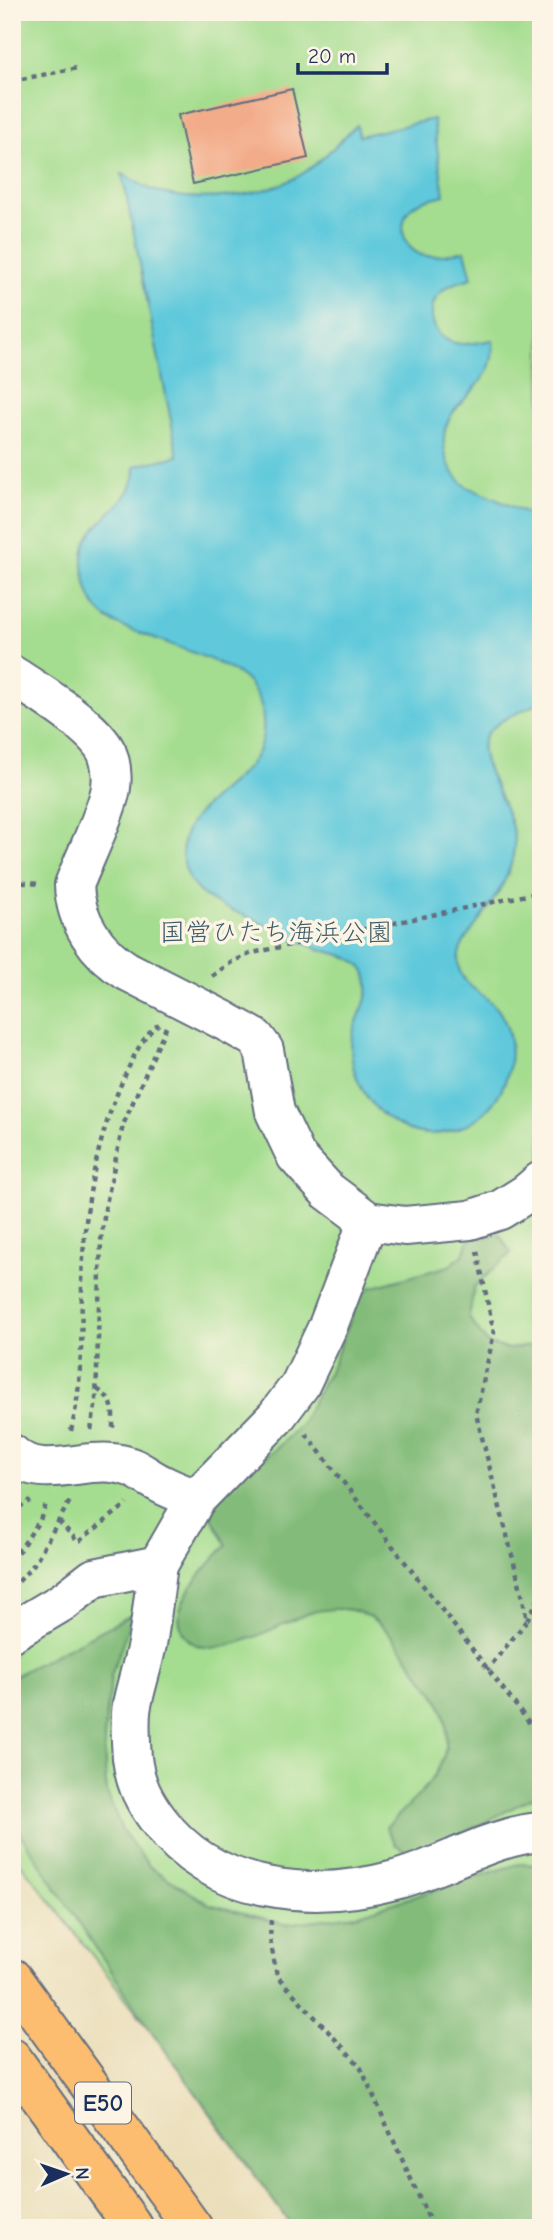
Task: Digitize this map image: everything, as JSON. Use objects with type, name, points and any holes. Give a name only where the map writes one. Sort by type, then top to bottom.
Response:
[{"type":"highway","name":"E50","points":[[12,1978],[193,2228]]},
{"type":"highway","name":"E50","points":[[12,2058],[134,2228]]},
{"type":"street","points":[[12,675],[78,721],[107,752],[112,783],[108,800],[74,885],[74,897],[93,942],[111,961],[127,971],[255,1038],[264,1050],[275,1112],[296,1156],[328,1191],[368,1221],[405,1226],[470,1220],[500,1210],[541,1181]]},
{"type":"street","points":[[368,1221],[328,1326],[300,1385],[284,1406],[196,1499],[158,1565],[147,1645],[131,1709],[132,1759],[142,1797],[169,1835],[206,1865],[246,1883],[293,1890],[346,1890],[384,1882],[484,1847],[541,1832]]},
{"type":"street","points":[[12,1454],[39,1468],[86,1462],[134,1467],[163,1485],[196,1499]]},
{"type":"street","points":[[12,1632],[64,1601],[94,1578],[158,1565]]},
{"type":"path","points":[[12,81],[77,68]]},
{"type":"path","points":[[216,974],[232,962],[252,953],[541,892]]},
{"type":"path","points":[[82,1316],[86,1219],[104,1129],[136,1051],[150,1031],[170,1017],[122,1125],[104,1209],[100,1315]]},
{"type":"path","points":[[470,1220],[494,1333],[476,1414],[527,1621]]},
{"type":"path","points":[[284,1406],[541,1738]]},
{"type":"path","points":[[487,1670],[527,1621],[541,1594]]},
{"type":"path","points":[[272,1887],[270,1939],[277,1976],[360,2066],[433,2228]]},
{"type":"green space","name":"国営ひたち海浜公園","points":[[12,12],[541,12],[541,2228],[293,2228],[152,2032],[12,1852]]},
{"type":"green space","points":[[499,1234],[511,1253],[474,1287],[469,1318],[488,1344],[509,1349],[541,1344],[541,1793],[430,1851],[407,1852],[395,1844],[386,1827],[425,1788],[435,1774],[447,1743],[446,1726],[435,1695],[388,1632],[367,1615],[347,1609],[327,1610],[296,1618],[239,1642],[219,1647],[202,1647],[188,1640],[180,1624],[180,1614],[195,1581],[227,1545],[213,1520],[211,1506],[236,1478],[276,1449],[301,1424],[333,1364],[362,1290],[449,1266],[463,1255],[469,1239]]},
{"type":"green space","points":[[133,1614],[111,1676],[104,1739],[106,1790],[122,1830],[150,1867],[209,1904],[285,1924],[356,1915],[518,1864],[541,1865],[541,2228],[293,2228],[152,2032],[12,1822],[12,1677]]},
{"type":"water","points":[[433,119],[444,195],[413,206],[404,220],[404,236],[412,249],[427,256],[465,251],[472,278],[442,291],[433,305],[433,321],[440,335],[460,344],[493,340],[489,368],[447,423],[444,433],[445,453],[453,472],[467,487],[541,519],[541,702],[501,721],[484,739],[485,761],[513,833],[513,857],[502,886],[465,940],[458,962],[469,985],[490,1001],[501,1014],[510,1045],[507,1077],[491,1105],[480,1116],[458,1129],[433,1134],[400,1126],[378,1110],[362,1089],[351,1051],[354,1030],[367,997],[368,980],[361,966],[344,956],[310,946],[215,903],[201,893],[188,874],[183,859],[183,843],[188,828],[208,803],[246,769],[259,748],[263,734],[263,714],[256,693],[245,679],[224,666],[124,627],[104,616],[97,609],[89,591],[83,557],[87,541],[95,528],[126,496],[133,482],[135,466],[178,456],[122,174],[146,187],[187,197],[208,198],[251,193],[289,181],[305,172],[357,125],[359,136]]},
{"type":"building","points":[[292,89],[308,158],[193,184],[178,115]]}]
